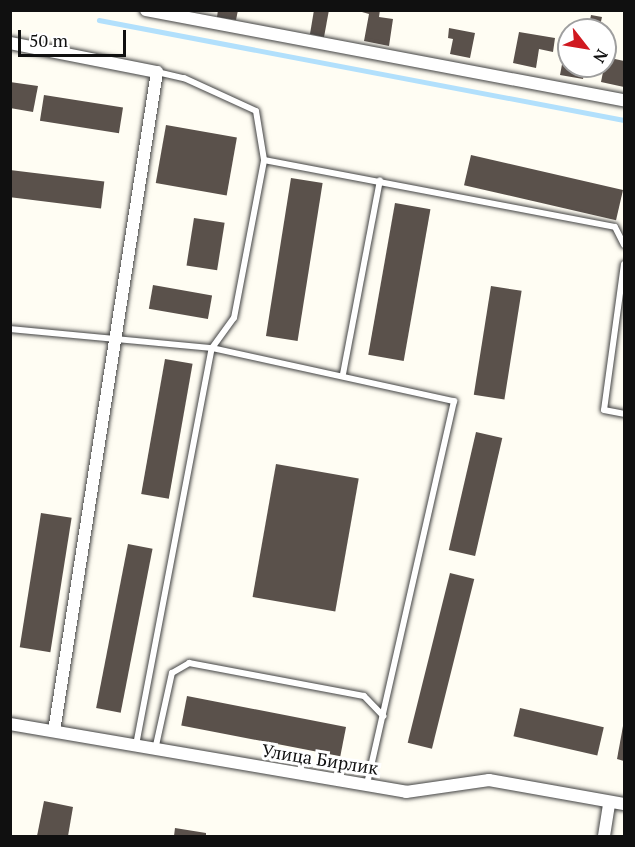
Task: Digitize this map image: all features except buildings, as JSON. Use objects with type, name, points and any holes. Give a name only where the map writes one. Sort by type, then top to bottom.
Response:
[{"type":"street","points":[[146,10],[624,100]]},
{"type":"street","points":[[10,43],[158,72],[54,731]]},
{"type":"street","name":"Улица Бирлик","points":[[10,724],[406,792],[489,780],[624,804]]},
{"type":"street","points":[[604,837],[609,803]]},
{"type":"lane","points":[[136,746],[212,348],[234,318],[264,160],[256,111],[184,78],[158,72]]},
{"type":"lane","points":[[264,160],[380,180],[615,227],[624,244]]},
{"type":"lane","points":[[343,374],[380,180]]},
{"type":"lane","points":[[624,264],[604,410],[624,414]]},
{"type":"lane","points":[[10,329],[114,341],[212,348],[343,374],[454,401],[367,785]]},
{"type":"lane","points":[[154,750],[172,673],[189,663],[364,696],[383,716]]},
{"type":"waterway","points":[[99,20],[624,120]]}]
